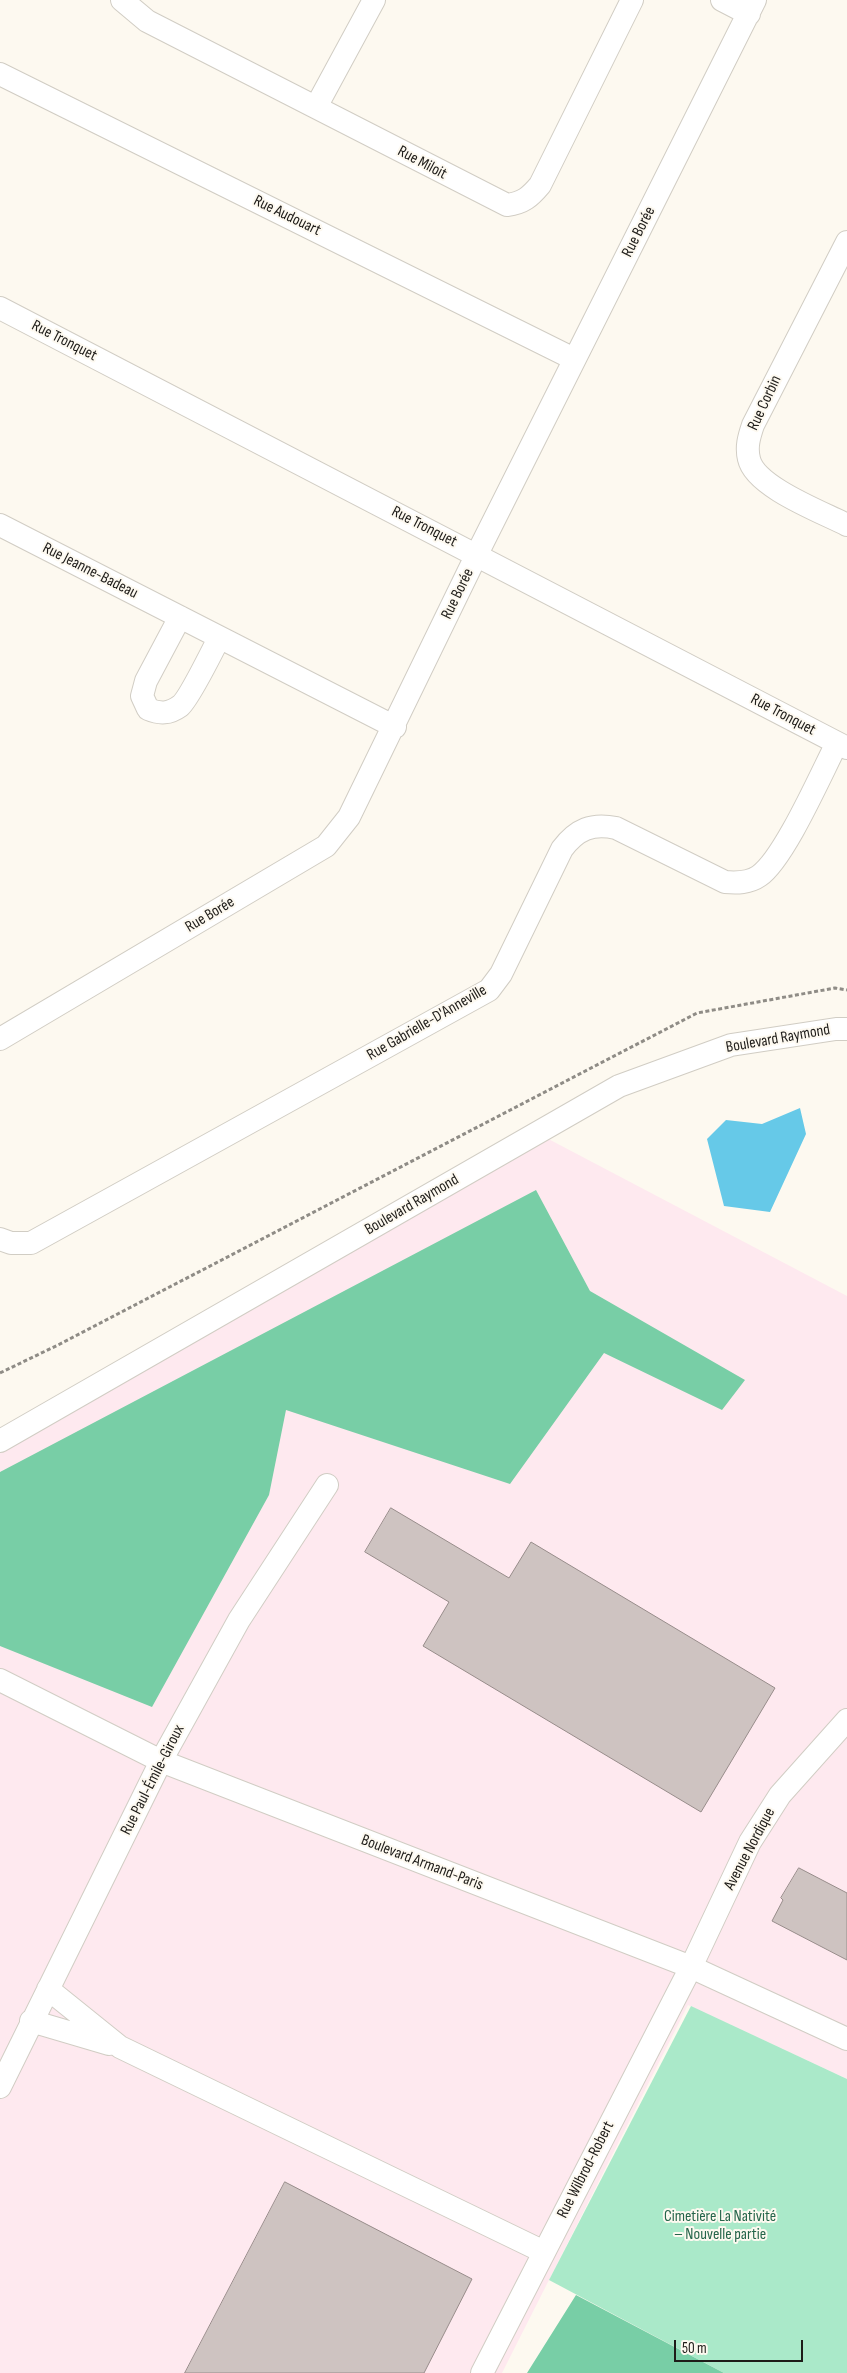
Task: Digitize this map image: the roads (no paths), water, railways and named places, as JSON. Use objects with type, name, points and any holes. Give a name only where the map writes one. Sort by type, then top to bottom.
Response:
[{"type":"street","name":"Rue Miloit","points":[[122,0],[148,21],[492,199],[507,205],[520,204],[530,197],[540,185],[632,0]]},
{"type":"street","points":[[316,107],[374,0]]},
{"type":"street","points":[[722,0],[752,7]]},
{"type":"street","name":"Rue Borée","points":[[0,1039],[326,846],[349,817],[395,727],[477,554],[574,359],[752,7]]},
{"type":"street","name":"Rue Audouart","points":[[0,74],[574,359]]},
{"type":"street","name":"Rue Corbin","points":[[847,242],[753,425],[747,446],[749,461],[757,475],[770,486],[847,525]]},
{"type":"street","name":"Rue Tronquet","points":[[0,308],[842,745]]},
{"type":"street","name":"Rue Jeanne-Badeau","points":[[0,525],[395,727]]},
{"type":"street","points":[[180,618],[146,681],[142,696],[148,709],[159,713],[170,711],[182,705],[219,638]]},
{"type":"street","name":"Rue Gabrielle-D'Anneville","points":[[0,1239],[11,1243],[31,1243],[488,990],[501,974],[562,849],[571,837],[584,828],[601,825],[616,828],[725,882],[742,883],[757,877],[769,868],[782,849],[842,745]]},
{"type":"street","name":"Boulevard Raymond","points":[[0,1441],[619,1086],[731,1045],[836,1029],[847,1029]]},
{"type":"street","name":"Rue Paul-Émile-Giroux","points":[[0,2087],[160,1761],[239,1620],[327,1485]]},
{"type":"street","name":"Boulevard Armand-Paris","points":[[0,1680],[160,1761],[691,1967],[847,2040]]},
{"type":"street","name":"Avenue Nordique","points":[[691,1967],[750,1842],[780,1795],[847,1720]]},
{"type":"street","name":"Rue Wilbrod-Robert","points":[[482,2373],[691,1967]]},
{"type":"street","points":[[48,1989],[120,2048]]},
{"type":"street","points":[[31,2021],[120,2048],[544,2252]]},
{"type":"water","points":[[800,1108],[806,1134],[770,1212],[724,1206],[707,1139],[726,1120],[762,1124]]},
{"type":"park label","name":"Cimetière La Nativité – Nouvelle partie","points":[[720,2226]]}]
